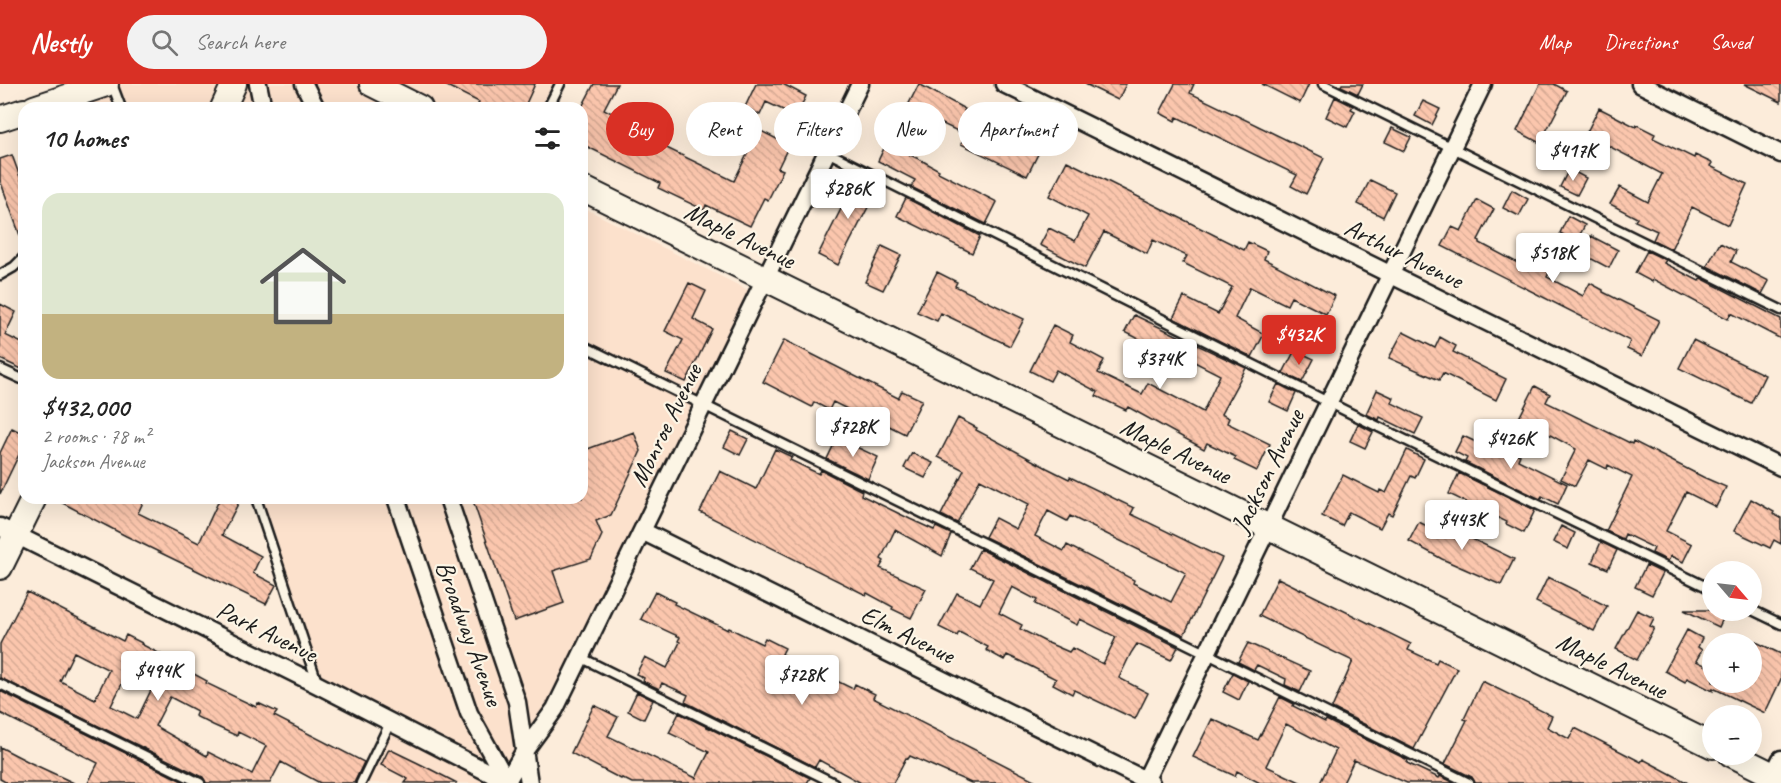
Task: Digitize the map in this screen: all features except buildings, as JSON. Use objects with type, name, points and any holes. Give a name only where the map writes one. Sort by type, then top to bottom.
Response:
[{"type":"street","points":[[52,102],[106,84]]},
{"type":"street","points":[[226,102],[234,84]]},
{"type":"street","points":[[258,84],[262,102]]},
{"type":"street","points":[[304,84],[309,102]]},
{"type":"street","points":[[372,84],[408,102]]},
{"type":"street","name":"Monroe Avenue","points":[[851,102],[860,84]]},
{"type":"street","name":"Arthur Avenue","points":[[1004,84],[1781,467]]},
{"type":"street","name":"Jackson Avenue","points":[[1147,782],[1207,653],[1484,84]]},
{"type":"street","points":[[1640,84],[1781,154]]},
{"type":"street","points":[[0,119],[18,113]]},
{"type":"street","name":"Monroe Avenue","points":[[507,783],[525,750],[555,709],[825,156]]},
{"type":"street","name":"Maple Avenue","points":[[588,191],[1702,741]]},
{"type":"street","points":[[0,567],[8,531],[29,504]]},
{"type":"street","name":"Broadway Avenue","points":[[398,504],[469,713],[507,783]]},
{"type":"street","name":"Broadway Avenue","points":[[450,504],[517,702],[529,783]]},
{"type":"street","name":"Park Avenue","points":[[8,531],[318,685],[507,783]]},
{"type":"street","name":"Elm Avenue","points":[[642,531],[1147,782]]},
{"type":"street","points":[[1756,765],[1776,774]]},
{"type":"lane","points":[[112,84],[119,102]]},
{"type":"lane","points":[[551,102],[560,84]]},
{"type":"lane","points":[[1323,84],[1781,310]]},
{"type":"lane","points":[[835,156],[1702,585]]},
{"type":"lane","points":[[0,275],[18,263]]},
{"type":"lane","points":[[588,348],[1469,783]]},
{"type":"lane","points":[[0,369],[18,377]]},
{"type":"lane","points":[[258,504],[318,685]]},
{"type":"lane","points":[[1762,615],[1781,624]]},
{"type":"lane","points":[[580,657],[834,783]]},
{"type":"lane","points":[[0,684],[200,783]]},
{"type":"lane","points":[[361,783],[390,723]]},
{"type":"shaded area","points":[[83,84],[554,84],[546,102],[88,102]]},
{"type":"shaded area","points":[[588,210],[750,291],[509,783],[361,783],[390,723],[318,685],[258,504],[588,504]]}]
